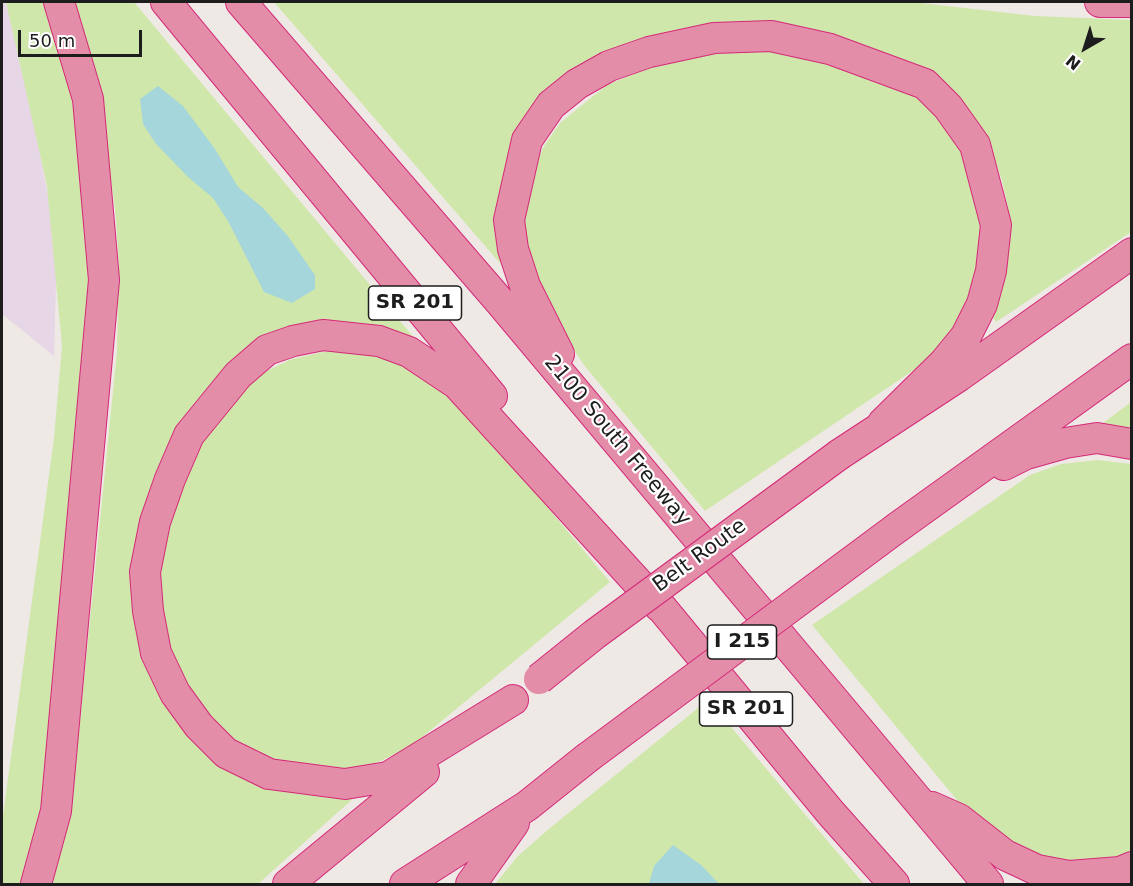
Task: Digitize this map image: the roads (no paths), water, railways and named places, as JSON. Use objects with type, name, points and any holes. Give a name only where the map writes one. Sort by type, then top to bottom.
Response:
[{"type":"highway","points":[[36,885],[56,811],[104,280],[88,99],[59,2]]},
{"type":"highway","name":"SR 201","points":[[166,2],[568,487],[660,607],[830,812],[894,885]]},
{"type":"highway","name":"2100 South Freeway","points":[[241,2],[581,400],[920,801],[988,885]]},
{"type":"highway","points":[[1100,2],[1131,2]]},
{"type":"highway","points":[[581,400],[525,286],[513,249],[509,220],[527,140],[551,105],[577,84],[609,66],[649,52],[714,38],[771,36],[830,49],[925,84],[948,107],[975,145],[996,225],[991,272],[982,304],[966,336],[944,363],[883,423]]},
{"type":"highway","name":"Belt Route","points":[[288,885],[595,634],[883,423],[959,376],[1131,253]]},
{"type":"highway","points":[[513,700],[388,777],[345,784],[269,774],[226,753],[199,726],[175,693],[156,652],[148,611],[145,572],[155,522],[189,435],[238,375],[267,350],[293,341],[323,335],[379,341],[409,352],[457,384],[660,607]]},
{"type":"highway","name":"I 215","points":[[405,885],[528,806],[587,758],[898,527],[1131,359]]},
{"type":"highway","points":[[940,497],[1026,454],[1065,443],[1097,438],[1131,444]]},
{"type":"highway","points":[[920,801],[959,819],[1005,855],[1037,870],[1069,876],[1120,872],[1131,867]]},
{"type":"highway","points":[[471,885],[528,806]]},
{"type":"highway","points":[[830,812],[879,885]]},
{"type":"water","points":[[158,86],[183,106],[215,149],[238,187],[263,208],[287,235],[315,275],[315,289],[292,303],[264,292],[228,221],[213,198],[188,177],[156,144],[143,124],[140,99]]},
{"type":"water","points":[[673,845],[701,865],[719,884],[649,884],[654,866]]}]
